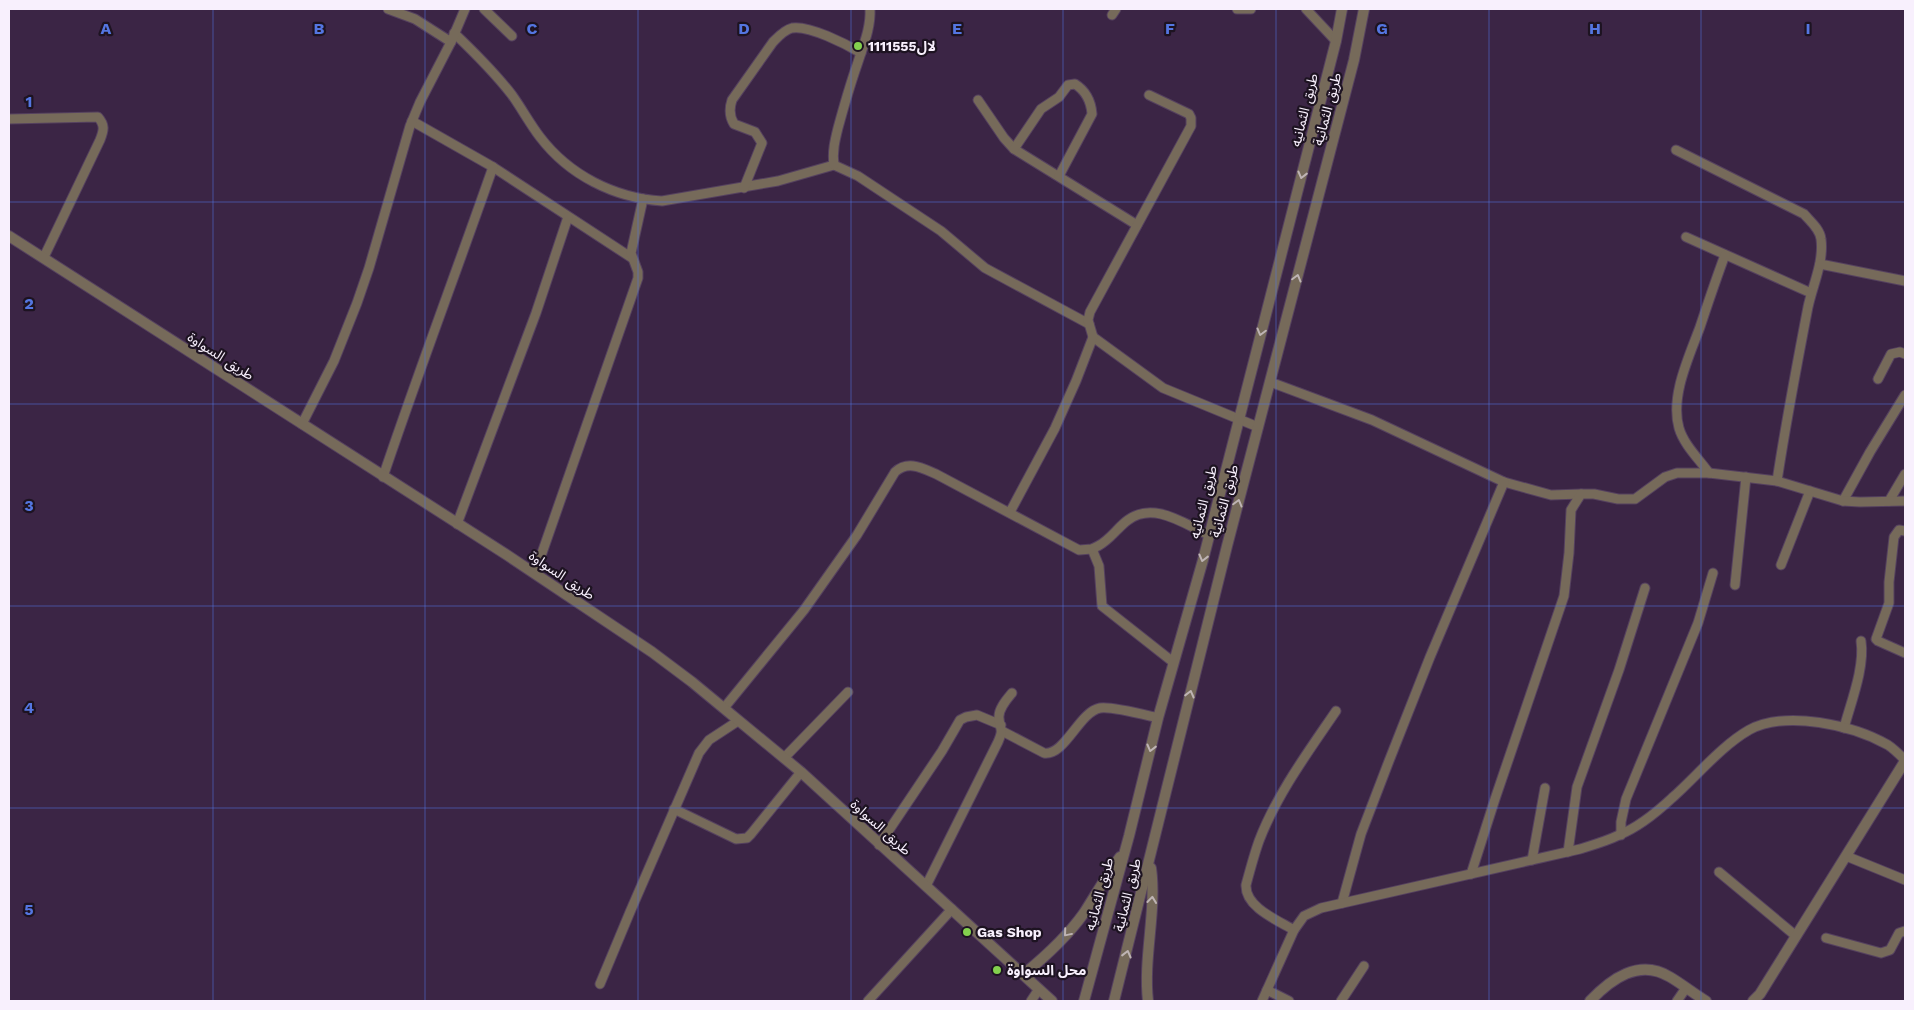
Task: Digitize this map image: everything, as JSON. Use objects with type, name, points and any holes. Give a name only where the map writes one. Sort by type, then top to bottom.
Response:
[{"type":"street","points":[[388,9],[415,19],[453,38],[484,62],[502,82],[540,136],[557,155],[576,171],[608,189],[644,199],[662,201],[778,181],[834,165],[858,176],[941,231],[985,268],[1089,324]]},
{"type":"street","points":[[302,424],[334,361],[357,303],[372,260],[412,120],[453,38],[465,9]]},
{"type":"street","points":[[484,9],[512,36]]},
{"type":"street","points":[[834,165],[833,149],[836,135],[869,26],[870,9]]},
{"type":"street","points":[[1237,9],[1250,9]]},
{"type":"street","points":[[1306,9],[1336,41]]},
{"type":"street","name":"طريق الثمانيه","points":[[1084,1001],[1173,662],[1209,535],[1336,41],[1342,9]]},
{"type":"street","name":"طريق الثمانية","points":[[1114,1001],[1227,546],[1354,60],[1364,9]]},
{"type":"street","points":[[744,188],[762,143],[755,132],[734,124],[729,113],[730,106],[732,100],[773,42],[791,28],[800,29],[844,42],[861,53]]},
{"type":"street","points":[[1014,149],[1041,109],[1061,95],[1068,85],[1075,84],[1084,91],[1090,102],[1092,114],[1059,176]]},
{"type":"street","points":[[1149,95],[1189,114],[1191,126],[1090,312],[1089,324],[1093,337],[1164,388],[1258,427]]},
{"type":"street","points":[[978,100],[1004,138],[1014,149],[1138,225]]},
{"type":"street","points":[[9,119],[98,117],[103,123],[104,131],[44,257]]},
{"type":"street","points":[[412,120],[493,167],[632,258]]},
{"type":"street","points":[[1676,150],[1804,214],[1815,226],[1821,237],[1820,264],[1811,293],[1776,481]]},
{"type":"street","points":[[383,477],[493,167]]},
{"type":"street","points":[[535,573],[638,278],[638,272],[632,258],[632,245],[644,199]]},
{"type":"street","points":[[457,524],[536,314],[568,217]]},
{"type":"street","name":"طريق السواوة","points":[[9,236],[535,573],[652,652],[724,708],[801,772],[1052,1001]]},
{"type":"street","points":[[1686,237],[1811,293]]},
{"type":"street","points":[[1709,473],[1685,442],[1680,430],[1679,395],[1686,367],[1725,255]]},
{"type":"street","points":[[1820,264],[1905,281]]},
{"type":"street","points":[[1010,512],[1066,406],[1093,337]]},
{"type":"street","points":[[1878,378],[1891,354],[1900,352],[1905,354]]},
{"type":"street","points":[[1270,382],[1372,420],[1504,482],[1551,496],[1594,494],[1618,499],[1635,499],[1665,476],[1677,473],[1709,473],[1776,481],[1843,501],[1905,501]]},
{"type":"street","points":[[1843,501],[1905,395]]},
{"type":"street","points":[[724,708],[804,610],[857,535],[895,472],[908,465],[924,468],[1079,550],[1092,549],[1104,543],[1130,518],[1148,512],[1166,515],[1209,535]]},
{"type":"street","points":[[1890,502],[1905,474]]},
{"type":"street","points":[[1735,585],[1746,477]]},
{"type":"street","points":[[1342,903],[1361,834],[1389,761],[1430,657],[1504,482]]},
{"type":"street","points":[[1781,565],[1810,491]]},
{"type":"street","points":[[1471,874],[1564,596],[1571,510],[1581,494]]},
{"type":"street","points":[[1905,531],[1899,530],[1894,537],[1889,582],[1889,603],[1876,639],[1905,653]]},
{"type":"street","points":[[1092,549],[1099,566],[1102,606],[1173,662]]},
{"type":"street","points":[[1621,835],[1621,822],[1626,800],[1698,623],[1713,573]]},
{"type":"street","points":[[1568,852],[1577,787],[1619,670],[1644,588]]},
{"type":"street","points":[[1844,728],[1857,679],[1862,649],[1861,641]]},
{"type":"street","points":[[784,758],[848,692]]},
{"type":"street","points":[[926,886],[972,798],[1002,728],[999,714],[1012,693]]},
{"type":"street","points":[[879,845],[942,751],[960,720],[966,717],[977,715],[1046,754],[1056,750],[1087,716],[1100,708],[1158,718]]},
{"type":"street","points":[[1294,930],[1253,903],[1246,892],[1246,885],[1259,841],[1273,812],[1312,746],[1336,712]]},
{"type":"street","points":[[600,984],[694,762],[704,745],[738,720]]},
{"type":"street","points":[[1262,1001],[1294,930],[1304,916],[1321,908],[1568,852],[1621,835],[1652,815],[1720,753],[1749,730],[1791,720],[1844,728],[1889,746],[1905,761],[1760,994],[1753,1001]]},
{"type":"street","points":[[674,809],[736,839],[743,839],[751,834],[801,772]]},
{"type":"street","points":[[1532,860],[1545,788]]},
{"type":"street","points":[[1024,974],[1043,959],[1065,936],[1083,913],[1125,850]]},
{"type":"street","points":[[1846,856],[1905,880]]},
{"type":"street","points":[[1148,1001],[1148,941],[1153,891],[1150,860]]},
{"type":"street","points":[[1719,872],[1796,936]]},
{"type":"street","points":[[868,1001],[952,909]]},
{"type":"street","points":[[1826,938],[1881,953],[1890,950],[1898,934],[1905,931]]},
{"type":"street","points":[[1341,1001],[1364,966]]},
{"type":"street","points":[[1590,1001],[1610,982],[1638,970],[1660,972],[1669,976],[1706,1001]]},
{"type":"street","points":[[1677,1001],[1686,988]]},
{"type":"street","points":[[1031,1001],[1039,989]]},
{"type":"street","points":[[1267,990],[1289,1001]]},
{"type":"place","name":"1111555لال","points":[[858,46]]},
{"type":"place","name":"Gas Shop","points":[[967,932]]},
{"type":"place","name":"محل السواوة","points":[[997,970]]}]
